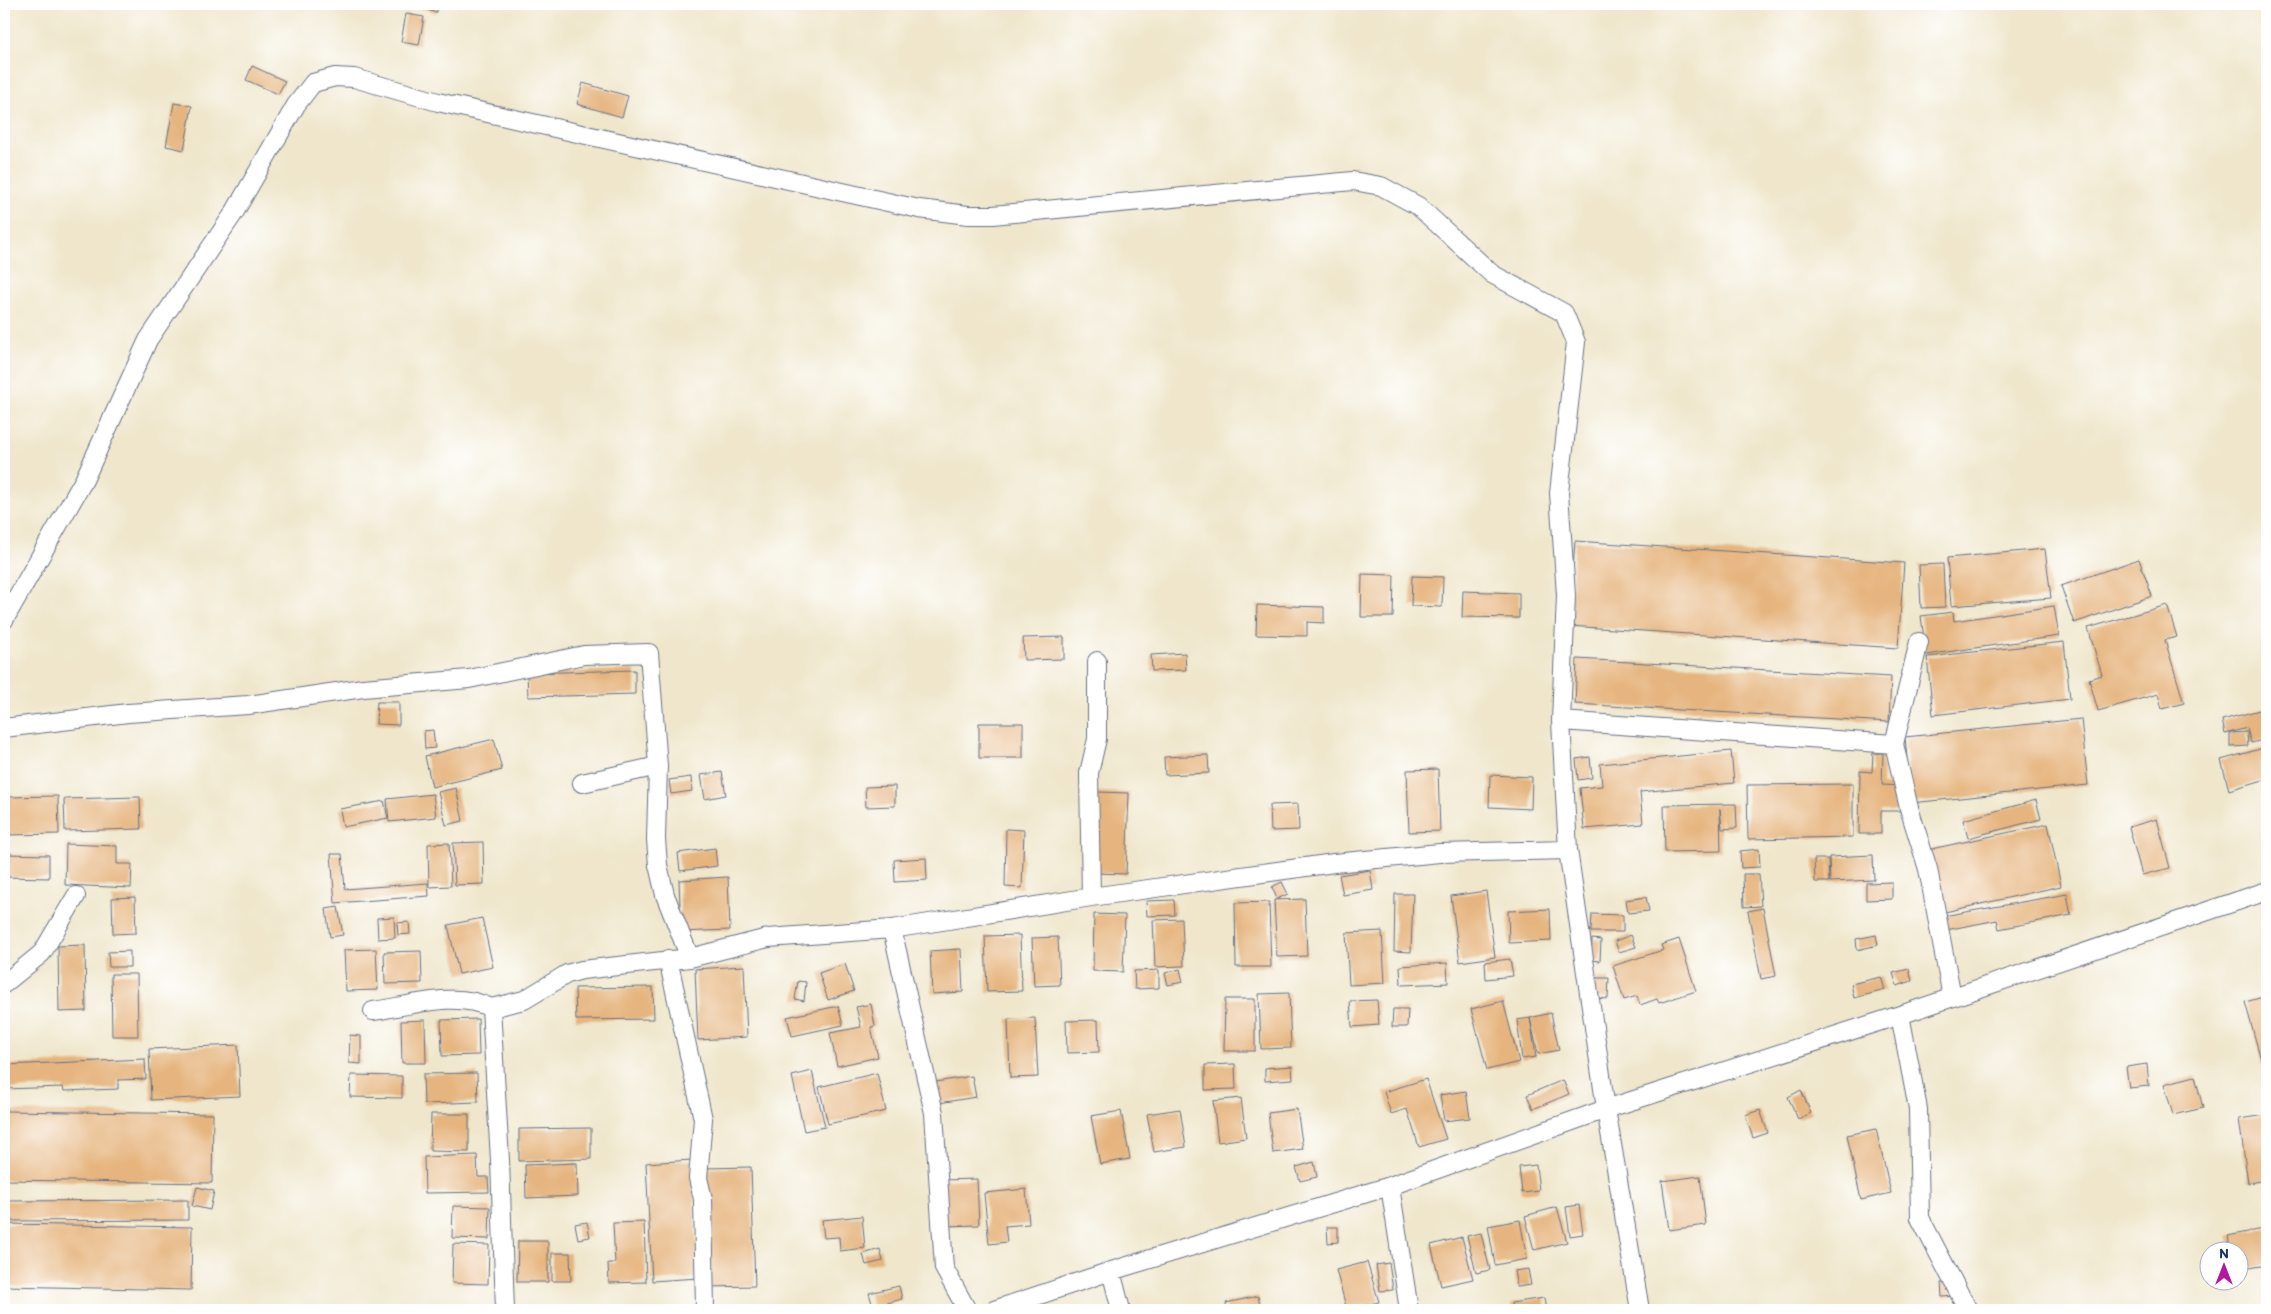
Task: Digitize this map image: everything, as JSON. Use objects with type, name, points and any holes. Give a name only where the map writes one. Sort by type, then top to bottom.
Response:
[{"type":"street","points":[[4,620],[84,480],[148,340],[234,213],[296,104],[313,83],[335,77],[354,78],[438,102],[709,164],[919,209],[968,215],[993,215],[1353,181],[1381,186],[1418,206],[1492,274],[1564,313],[1576,342],[1559,493],[1566,595],[1561,721],[1568,850],[1606,1109],[1640,1310]]},
{"type":"street","points":[[1919,642],[1894,744],[1928,869],[1952,997]]},
{"type":"street","points":[[4,728],[128,713],[248,705],[363,688],[469,680],[584,654],[649,653],[658,766],[656,839],[658,865],[665,896],[690,958]]},
{"type":"street","points":[[1091,897],[1089,773],[1097,740],[1098,661]]},
{"type":"street","points":[[1561,721],[1894,744]]},
{"type":"street","points":[[582,783],[658,766]]},
{"type":"street","points":[[373,1011],[452,999],[478,1001],[491,1008],[524,1000],[567,974],[668,959],[690,958],[768,938],[892,929],[1091,897],[1334,863],[1440,853],[1568,850]]},
{"type":"street","points":[[994,1310],[1111,1271],[1390,1186],[1606,1109],[1900,1015],[2267,891]]},
{"type":"street","points":[[4,984],[42,953],[76,896]]},
{"type":"street","points":[[892,929],[934,1113],[944,1268],[967,1310]]},
{"type":"street","points":[[668,959],[703,1119],[698,1178],[703,1199],[705,1310]]},
{"type":"street","points":[[491,1008],[500,1160],[505,1310]]},
{"type":"street","points":[[1900,1015],[1918,1109],[1920,1218],[1968,1310]]},
{"type":"street","points":[[1390,1186],[1409,1310]]},
{"type":"street","points":[[1111,1271],[1121,1310]]},
{"type":"building","points":[[344,4],[365,4],[365,8],[344,6]]},
{"type":"building","points":[[411,4],[440,4],[436,13]]},
{"type":"building","points":[[406,14],[424,17],[419,45],[401,42]]},
{"type":"building","points":[[252,66],[285,81],[278,94],[246,80]]},
{"type":"building","points":[[583,83],[628,96],[622,117],[577,104]]},
{"type":"building","points":[[174,103],[192,106],[184,150],[166,146]]},
{"type":"building","points":[[1575,541],[1904,563],[1898,648],[1569,626]]},
{"type":"building","points":[[2045,549],[2051,598],[1951,606],[1947,558]]},
{"type":"building","points":[[2139,559],[2152,596],[2074,623],[2061,586]]},
{"type":"building","points":[[1943,564],[1945,607],[1921,608],[1919,565]]},
{"type":"building","points":[[1362,574],[1394,575],[1393,617],[1361,617]]},
{"type":"building","points":[[1412,576],[1443,577],[1442,607],[1411,606]]},
{"type":"building","points":[[1463,591],[1519,593],[1519,618],[1462,617]]},
{"type":"building","points":[[1257,605],[1324,607],[1324,623],[1307,622],[1307,636],[1256,635]]},
{"type":"building","points":[[2167,605],[2177,637],[2165,640],[2184,703],[2162,709],[2158,694],[2098,711],[2089,679],[2102,675],[2088,628]]},
{"type":"building","points":[[2054,606],[2059,636],[1926,655],[1921,616],[1953,612],[1954,621]]},
{"type":"building","points":[[1064,637],[1064,659],[1024,660],[1023,638]]},
{"type":"building","points":[[2064,642],[2070,699],[1933,715],[1927,657]]},
{"type":"building","points":[[1185,653],[1186,670],[1152,671],[1151,655]]},
{"type":"building","points":[[1577,659],[1891,677],[1889,722],[1575,704]]},
{"type":"building","points":[[635,670],[635,694],[528,697],[527,673]]},
{"type":"building","points":[[377,702],[399,702],[399,725],[376,724]]},
{"type":"building","points":[[2267,708],[2267,739],[2251,743],[2247,728],[2225,734],[2222,720]]},
{"type":"building","points":[[2081,719],[2088,785],[1911,803],[1905,737]]},
{"type":"building","points":[[979,723],[1023,723],[1023,758],[979,758]]},
{"type":"building","points":[[433,730],[435,748],[425,749],[424,731]]},
{"type":"building","points":[[2247,732],[2248,746],[2230,747],[2230,733]]},
{"type":"building","points":[[494,739],[502,770],[432,787],[425,756]]},
{"type":"building","points":[[2267,747],[2267,779],[2229,790],[2221,760]]},
{"type":"building","points":[[1731,751],[1734,783],[1640,792],[1643,824],[1584,829],[1580,788],[1602,786],[1600,764]]},
{"type":"building","points":[[1873,753],[1883,753],[1882,785],[1902,786],[1901,811],[1881,811],[1881,834],[1859,834],[1860,771],[1872,772]]},
{"type":"building","points":[[1208,755],[1209,773],[1165,775],[1164,757]]},
{"type":"building","points":[[1590,757],[1592,778],[1578,780],[1576,759]]},
{"type":"building","points":[[1438,769],[1440,831],[1409,832],[1407,770]]},
{"type":"building","points":[[722,772],[726,795],[705,799],[701,775]]},
{"type":"building","points":[[1490,775],[1532,777],[1531,809],[1489,807]]},
{"type":"building","points":[[691,777],[692,791],[671,794],[669,780]]},
{"type":"building","points":[[1853,784],[1853,837],[1748,839],[1747,785]]},
{"type":"building","points":[[895,786],[895,806],[866,807],[865,787]]},
{"type":"building","points":[[456,788],[463,821],[446,825],[438,792]]},
{"type":"building","points":[[1097,792],[1129,793],[1126,874],[1094,873]]},
{"type":"building","points":[[433,794],[436,817],[389,822],[387,799]]},
{"type":"building","points":[[58,796],[59,834],[4,835],[4,797]]},
{"type":"building","points":[[140,797],[141,829],[65,831],[64,799]]},
{"type":"building","points":[[2036,800],[2041,819],[1968,838],[1963,820]]},
{"type":"building","points":[[384,801],[388,818],[343,827],[340,809]]},
{"type":"building","points":[[1298,804],[1299,830],[1271,831],[1270,805]]},
{"type":"building","points":[[1736,804],[1737,828],[1722,829],[1720,809],[1721,851],[1665,852],[1664,805]]},
{"type":"building","points":[[2157,819],[2170,868],[2142,875],[2129,827]]},
{"type":"building","points":[[2048,824],[2061,886],[1945,912],[1931,849]]},
{"type":"building","points":[[1006,829],[1024,830],[1022,888],[1005,887]]},
{"type":"building","points":[[483,842],[484,884],[455,885],[453,843]]},
{"type":"building","points":[[449,843],[451,886],[429,887],[428,844]]},
{"type":"building","points":[[66,844],[117,846],[117,864],[132,864],[131,888],[65,885]]},
{"type":"building","points":[[715,848],[717,866],[680,871],[678,853]]},
{"type":"building","points":[[1759,849],[1760,867],[1741,868],[1740,851]]},
{"type":"building","points":[[4,854],[49,855],[49,878],[4,877]]},
{"type":"building","points":[[331,854],[342,854],[345,889],[428,883],[429,896],[335,903]]},
{"type":"building","points":[[1873,855],[1874,880],[1830,882],[1829,857]]},
{"type":"building","points":[[926,858],[927,880],[895,882],[894,860]]},
{"type":"building","points":[[1814,859],[1828,859],[1829,882],[1815,882]]},
{"type":"building","points":[[1370,870],[1373,890],[1343,895],[1339,875]]},
{"type":"building","points":[[1743,874],[1759,874],[1761,906],[1744,907]]},
{"type":"building","points":[[728,877],[730,930],[681,932],[679,880]]},
{"type":"building","points":[[1282,882],[1288,894],[1277,899],[1272,887]]},
{"type":"building","points":[[1892,882],[1892,899],[1866,900],[1866,883]]},
{"type":"building","points":[[1486,891],[1495,957],[1460,962],[1451,896]]},
{"type":"building","points":[[1395,894],[1413,894],[1411,952],[1394,951]]},
{"type":"building","points":[[2067,894],[2071,915],[1999,929],[1997,920],[1941,931],[1938,917]]},
{"type":"building","points":[[135,897],[136,933],[113,934],[112,898]]},
{"type":"building","points":[[1646,897],[1649,911],[1628,913],[1626,900]]},
{"type":"building","points":[[1305,899],[1307,956],[1277,957],[1274,900]]},
{"type":"building","points":[[1174,900],[1175,915],[1147,916],[1146,901]]},
{"type":"building","points":[[1269,902],[1271,967],[1236,967],[1235,903]]},
{"type":"building","points":[[338,907],[343,935],[330,937],[326,909]]},
{"type":"building","points":[[1763,908],[1776,976],[1761,979],[1748,911]]},
{"type":"building","points":[[1550,909],[1551,941],[1509,943],[1508,911]]},
{"type":"building","points":[[1094,914],[1125,915],[1123,972],[1093,971]]},
{"type":"building","points":[[1592,914],[1623,915],[1623,932],[1591,932]]},
{"type":"building","points":[[394,917],[395,938],[378,939],[377,918]]},
{"type":"building","points":[[482,918],[493,967],[459,974],[448,925]]},
{"type":"building","points":[[1182,919],[1184,966],[1155,967],[1153,920]]},
{"type":"building","points":[[409,922],[410,934],[398,935],[397,923]]},
{"type":"building","points":[[1382,931],[1385,983],[1349,985],[1346,933]]},
{"type":"building","points":[[1020,935],[1022,991],[987,992],[985,936]]},
{"type":"building","points":[[1631,935],[1636,947],[1619,952],[1615,941]]},
{"type":"building","points":[[1876,935],[1878,945],[1857,950],[1856,939]]},
{"type":"building","points":[[1058,937],[1060,985],[1034,986],[1032,938]]},
{"type":"building","points":[[1592,939],[1601,940],[1600,961],[1591,960]]},
{"type":"building","points":[[1679,939],[1696,991],[1659,1003],[1657,999],[1640,1005],[1637,996],[1624,1000],[1613,966],[1663,950],[1661,945]]},
{"type":"building","points":[[85,945],[86,1011],[59,1012],[58,946]]},
{"type":"building","points":[[376,949],[378,990],[346,991],[344,950]]},
{"type":"building","points":[[961,949],[963,992],[932,994],[930,951]]},
{"type":"building","points":[[130,951],[130,967],[109,967],[108,952]]},
{"type":"building","points":[[421,951],[422,983],[385,984],[384,952]]},
{"type":"building","points":[[1510,959],[1513,976],[1486,979],[1485,962]]},
{"type":"building","points":[[1447,963],[1448,983],[1401,985],[1400,966]]},
{"type":"building","points":[[845,964],[854,991],[828,1000],[819,973]]},
{"type":"building","points":[[744,966],[747,1037],[698,1040],[695,969]]},
{"type":"building","points":[[1180,969],[1183,982],[1168,985],[1165,973]]},
{"type":"building","points":[[1909,969],[1912,981],[1897,986],[1893,973]]},
{"type":"building","points":[[1159,970],[1159,988],[1135,989],[1134,971]]},
{"type":"building","points":[[111,974],[137,974],[138,1036],[112,1036]]},
{"type":"building","points":[[1881,977],[1885,990],[1854,998],[1851,984]]},
{"type":"building","points":[[1594,978],[1609,978],[1608,999],[1594,998]]},
{"type":"building","points":[[798,981],[806,982],[804,1001],[795,999]]},
{"type":"building","points":[[653,987],[654,1019],[576,1020],[575,988]]},
{"type":"building","points":[[1289,993],[1291,1048],[1261,1049],[1259,994]]},
{"type":"building","points":[[2267,996],[2267,1073],[2265,1074],[2245,1002]]},
{"type":"building","points":[[1225,999],[1255,999],[1255,1051],[1224,1051]]},
{"type":"building","points":[[1377,1000],[1379,1025],[1352,1027],[1350,1001]]},
{"type":"building","points":[[1503,1001],[1519,1062],[1487,1070],[1471,1009]]},
{"type":"building","points":[[871,1004],[875,1026],[871,1027],[878,1057],[837,1066],[830,1033],[861,1027],[856,1007]]},
{"type":"building","points":[[838,1006],[843,1025],[792,1036],[787,1017]]},
{"type":"building","points":[[1393,1009],[1408,1009],[1407,1027],[1392,1027]]},
{"type":"building","points":[[1551,1013],[1559,1050],[1538,1054],[1530,1018]]},
{"type":"building","points":[[1035,1018],[1038,1077],[1010,1078],[1008,1019]]},
{"type":"building","points":[[1530,1018],[1536,1057],[1522,1059],[1517,1020]]},
{"type":"building","points":[[478,1019],[479,1055],[442,1056],[441,1020]]},
{"type":"building","points":[[425,1020],[426,1063],[402,1063],[401,1021]]},
{"type":"building","points":[[1098,1020],[1099,1052],[1067,1053],[1066,1021]]},
{"type":"building","points":[[350,1035],[361,1036],[361,1064],[349,1063]]},
{"type":"building","points":[[238,1045],[240,1096],[151,1100],[149,1049]]},
{"type":"building","points":[[145,1059],[146,1079],[118,1080],[118,1089],[64,1091],[63,1087],[4,1089],[4,1065]]},
{"type":"building","points":[[1235,1064],[1236,1089],[1205,1090],[1205,1065]]},
{"type":"building","points":[[2147,1064],[2149,1086],[2129,1088],[2126,1067]]},
{"type":"building","points":[[1292,1066],[1293,1079],[1265,1081],[1265,1068]]},
{"type":"building","points":[[812,1071],[825,1127],[804,1131],[792,1076]]},
{"type":"building","points":[[477,1073],[478,1102],[424,1104],[423,1074]]},
{"type":"building","points":[[877,1073],[886,1111],[828,1124],[819,1087]]},
{"type":"building","points":[[351,1075],[402,1076],[402,1098],[350,1097]]},
{"type":"building","points":[[972,1076],[976,1097],[939,1103],[936,1082]]},
{"type":"building","points":[[2195,1076],[2203,1108],[2173,1115],[2164,1084]]},
{"type":"building","points":[[1426,1079],[1446,1139],[1419,1147],[1407,1109],[1391,1114],[1384,1092]]},
{"type":"building","points":[[1563,1080],[1569,1094],[1533,1109],[1527,1095]]},
{"type":"building","points":[[1801,1090],[1811,1113],[1798,1119],[1788,1097]]},
{"type":"building","points":[[1466,1091],[1470,1118],[1444,1121],[1440,1095]]},
{"type":"building","points":[[1241,1098],[1246,1138],[1218,1142],[1213,1101]]},
{"type":"building","points":[[1180,1109],[1186,1147],[1154,1152],[1147,1114]]},
{"type":"building","points":[[1297,1109],[1303,1149],[1273,1153],[1268,1113]]},
{"type":"building","points":[[1760,1110],[1768,1133],[1753,1138],[1745,1115]]},
{"type":"building","points":[[4,1111],[213,1114],[212,1183],[4,1180]]},
{"type":"building","points":[[1121,1111],[1130,1159],[1100,1164],[1091,1116]]},
{"type":"building","points":[[431,1114],[469,1114],[469,1152],[430,1151]]},
{"type":"building","points":[[2267,1115],[2267,1180],[2248,1183],[2239,1119]]},
{"type":"building","points":[[591,1128],[591,1159],[519,1161],[519,1129]]},
{"type":"building","points":[[1876,1129],[1891,1193],[1861,1200],[1847,1135]]},
{"type":"building","points":[[477,1155],[478,1177],[488,1177],[489,1192],[425,1193],[424,1157]]},
{"type":"building","points":[[692,1160],[698,1278],[652,1281],[646,1163]]},
{"type":"building","points":[[1314,1162],[1317,1177],[1300,1181],[1296,1167]]},
{"type":"building","points":[[577,1163],[578,1196],[526,1198],[525,1165]]},
{"type":"building","points":[[1536,1165],[1539,1191],[1522,1193],[1519,1167]]},
{"type":"building","points":[[751,1167],[755,1286],[709,1287],[705,1168]]},
{"type":"building","points":[[1700,1176],[1706,1225],[1669,1230],[1662,1181]]},
{"type":"building","points":[[977,1179],[979,1225],[945,1226],[943,1180]]},
{"type":"building","points":[[197,1187],[214,1191],[210,1210],[192,1206]]},
{"type":"building","points":[[1026,1189],[1029,1224],[1005,1226],[1007,1242],[989,1244],[984,1193]]},
{"type":"building","points":[[188,1200],[188,1220],[4,1221],[4,1201]]},
{"type":"building","points":[[1579,1205],[1583,1234],[1570,1236],[1566,1207]]},
{"type":"building","points":[[453,1206],[490,1207],[489,1239],[452,1238]]},
{"type":"building","points":[[1557,1207],[1567,1242],[1534,1250],[1525,1216]]},
{"type":"building","points":[[862,1216],[865,1248],[840,1251],[839,1237],[824,1238],[822,1220]]},
{"type":"building","points":[[1520,1220],[1527,1259],[1495,1265],[1488,1226]]},
{"type":"building","points":[[587,1222],[590,1237],[578,1239],[575,1224]]},
{"type":"building","points":[[644,1222],[646,1282],[609,1283],[608,1263],[615,1263],[613,1223]]},
{"type":"building","points":[[4,1224],[192,1227],[191,1290],[4,1286]]},
{"type":"building","points":[[1327,1227],[1338,1227],[1338,1242],[1328,1243]]},
{"type":"building","points":[[2267,1228],[2267,1265],[2248,1268],[2248,1242],[2229,1242],[2228,1236]]},
{"type":"building","points":[[1481,1233],[1490,1270],[1476,1273],[1467,1236]]},
{"type":"building","points":[[1462,1237],[1473,1279],[1441,1286],[1431,1245]]},
{"type":"building","points":[[518,1241],[548,1241],[548,1282],[517,1282]]},
{"type":"building","points":[[453,1244],[489,1245],[488,1284],[452,1283]]},
{"type":"building","points":[[880,1249],[883,1261],[866,1265],[863,1254]]},
{"type":"building","points":[[552,1253],[570,1253],[571,1281],[552,1281]]},
{"type":"building","points":[[1367,1262],[1379,1302],[1347,1310],[1336,1270]]},
{"type":"building","points":[[1389,1263],[1393,1290],[1380,1291],[1376,1265]]},
{"type":"building","points":[[1528,1269],[1531,1285],[1517,1287],[1514,1271]]},
{"type":"building","points":[[1952,1281],[1954,1296],[1942,1297],[1941,1283]]},
{"type":"building","points":[[899,1286],[902,1299],[873,1307],[869,1293]]},
{"type":"building","points":[[1258,1296],[1261,1310],[1227,1310],[1226,1303]]},
{"type":"building","points":[[1544,1298],[1546,1310],[1512,1310],[1511,1303]]}]
